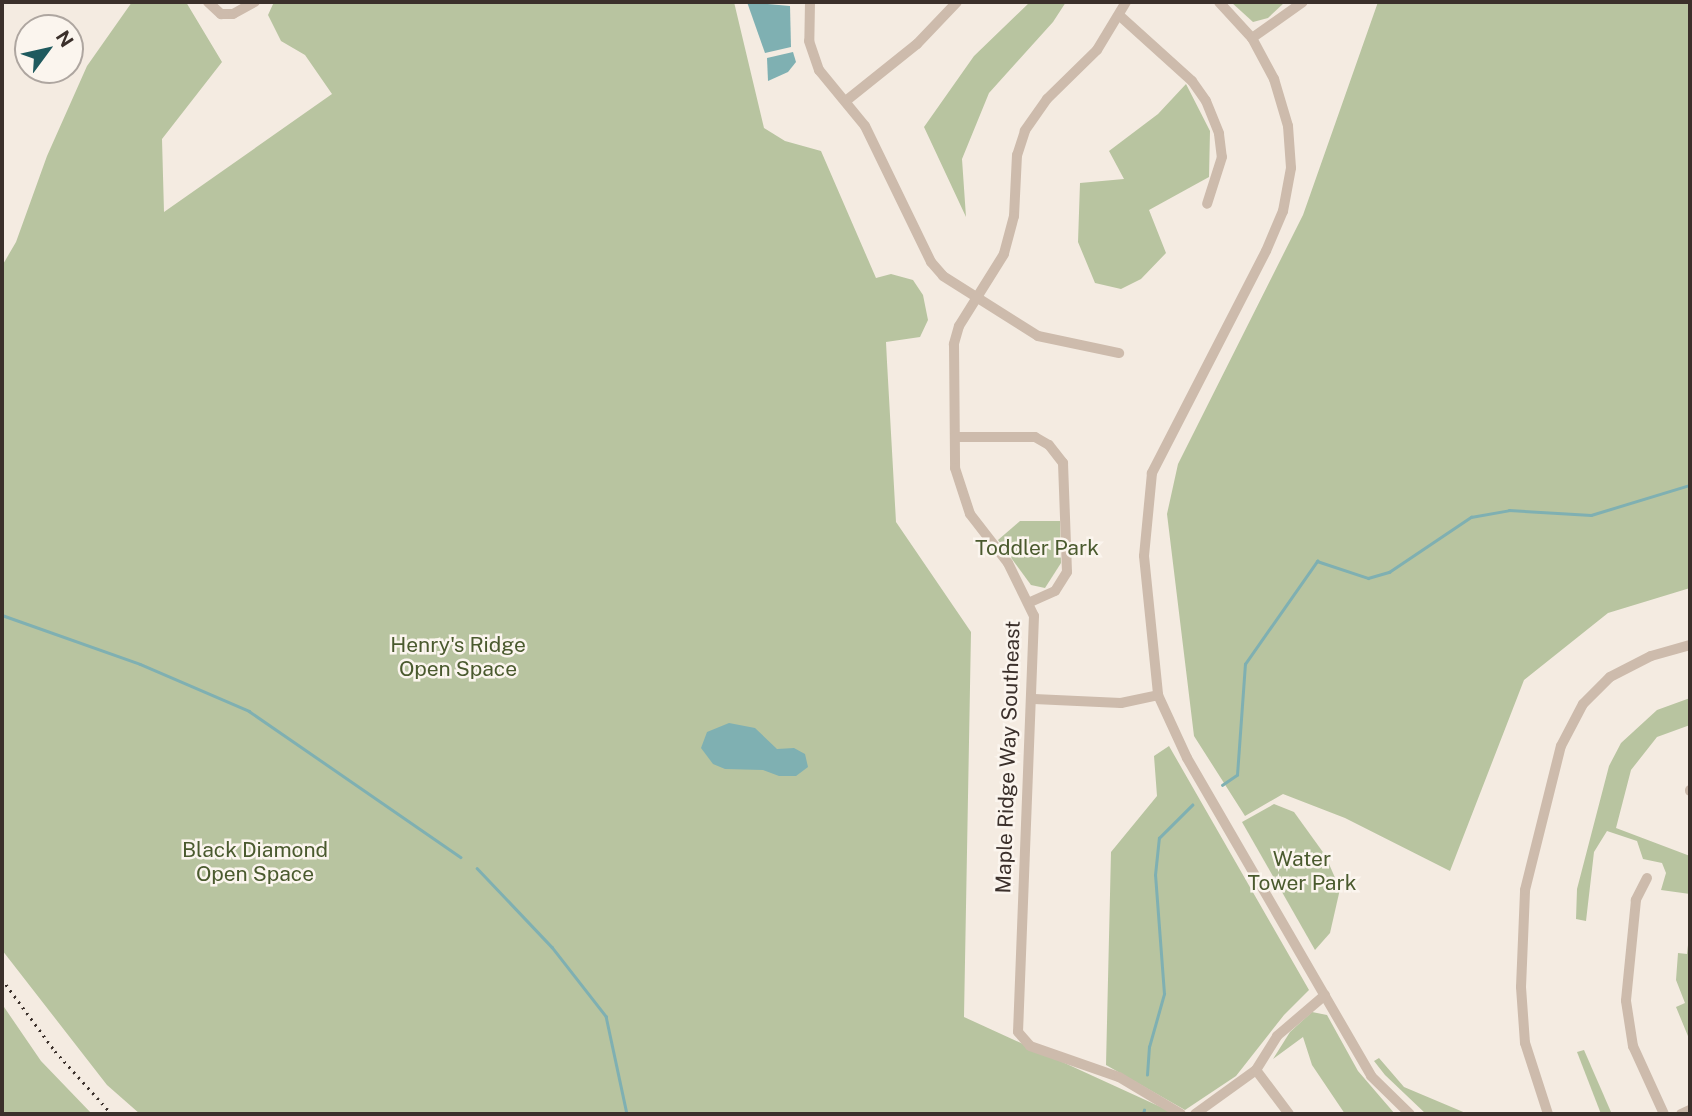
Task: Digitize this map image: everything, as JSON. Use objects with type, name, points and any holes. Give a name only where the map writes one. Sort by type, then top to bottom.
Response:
[{"type":"street","points":[[210,6],[233,14],[255,2]]},
{"type":"street","points":[[810,2],[806,24],[819,70],[847,100],[880,151],[931,262],[974,299],[1038,337],[1119,353]]},
{"type":"street","points":[[847,100],[917,44],[957,2]]},
{"type":"street","name":"Maple Ridge Way Southeast","points":[[1126,2],[1120,16],[1097,50],[1047,99],[1025,131],[1017,155],[1010,235],[1004,254],[974,299],[954,344],[956,437],[962,498],[978,529],[1008,563],[1030,601],[1035,629],[1034,699],[1016,1024],[1023,1041],[1119,1077],[1181,1114]]},
{"type":"street","points":[[1219,2],[1252,38],[1283,103],[1290,143],[1288,187],[1266,251],[1152,473],[1146,502],[1144,556],[1158,695],[1187,758],[1371,1076],[1410,1114]]},
{"type":"street","points":[[1252,38],[1303,2]]},
{"type":"street","points":[[1120,16],[1192,81],[1206,101],[1219,134],[1222,156],[1207,204]]},
{"type":"street","points":[[956,437],[1035,437],[1049,445],[1063,463],[1067,572],[1055,591],[1030,601]]},
{"type":"street","points":[[1548,1114],[1525,1043],[1521,987],[1525,890],[1561,746],[1583,704],[1610,677],[1651,656],[1690,645]]},
{"type":"street","points":[[1034,699],[1111,703],[1158,695]]},
{"type":"street","points":[[1647,878],[1636,900],[1626,1001],[1633,1046],[1664,1114]]},
{"type":"street","points":[[1195,1114],[1256,1070],[1277,1036],[1325,995]]},
{"type":"street","points":[[1256,1070],[1289,1114]]},
{"type":"street","points":[[1681,1114],[1690,1110]]},
{"type":"green space","name":"Henry's Ridge Open Space","points":[[132,2],[186,2],[222,62],[162,139],[164,212],[332,94],[305,55],[281,41],[268,15],[274,2],[734,2],[764,128],[785,141],[821,151],[876,278],[891,274],[913,280],[923,295],[928,320],[920,337],[886,342],[896,522],[971,632],[964,1017],[1176,1114],[140,1114],[107,1085],[2,950],[2,266],[16,242],[47,156],[79,84],[84,84],[87,66]]},
{"type":"green space","points":[[1030,2],[1066,2],[1053,22],[989,93],[962,159],[966,217],[924,127],[974,56]]},
{"type":"green space","points":[[1231,2],[1285,2],[1268,18],[1253,22]]},
{"type":"green space","points":[[1378,2],[1690,2],[1690,588],[1608,613],[1524,680],[1450,871],[1345,818],[1283,794],[1245,816],[1194,736],[1167,514],[1178,464],[1303,215]]},
{"type":"green space","points":[[1186,84],[1210,131],[1209,177],[1149,210],[1166,253],[1141,279],[1121,289],[1095,283],[1078,242],[1080,183],[1124,179],[1109,151],[1158,114]]},
{"type":"green space","name":"Toddler Park","points":[[1020,521],[1060,521],[1061,563],[1045,588],[1031,585],[998,540]]},
{"type":"green space","points":[[1690,698],[1690,725],[1657,737],[1631,770],[1616,828],[1690,856],[1690,894],[1661,890],[1666,873],[1662,863],[1643,859],[1637,841],[1607,831],[1594,852],[1586,921],[1576,919],[1577,889],[1609,766],[1621,743],[1657,710]]},
{"type":"green space","points":[[1169,746],[1309,990],[1284,1015],[1236,1076],[1185,1110],[1106,1065],[1111,852],[1157,796],[1154,756]]},
{"type":"green space","name":"Water Tower Park","points":[[1274,804],[1294,812],[1325,855],[1340,889],[1330,933],[1315,950],[1242,822]]},
{"type":"green space","points":[[1690,927],[1690,1041],[1676,1007],[1685,1003],[1676,980],[1678,953],[1687,954]]},
{"type":"green space","points":[[2,1004],[41,1061],[92,1114],[2,1114]]},
{"type":"green space","points":[[1312,1012],[1327,1015],[1358,1071],[1395,1114],[1345,1114],[1312,1065],[1303,1037],[1273,1059],[1290,1032]]},
{"type":"green space","points":[[1584,1050],[1611,1112],[1601,1114],[1577,1052]]},
{"type":"green space","points":[[1379,1058],[1404,1087],[1468,1114],[1426,1114],[1385,1075],[1374,1061]]},
{"type":"water","points":[[747,2],[790,6],[791,47],[765,53]]},
{"type":"water","points":[[793,52],[796,62],[788,72],[768,81],[767,58]]},
{"type":"water","points":[[729,723],[755,728],[777,749],[794,748],[805,754],[808,767],[796,776],[779,776],[763,770],[725,769],[713,764],[701,748],[707,732]]},
{"type":"waterway","points":[[1222,785],[1237,775],[1245,664],[1317,561],[1368,578],[1389,572],[1471,517],[1509,510],[1591,515],[1690,485]]},
{"type":"waterway","points":[[2,615],[140,664],[249,711],[461,857]]},
{"type":"waterway","points":[[1147,1075],[1149,1047],[1164,994],[1155,875],[1159,838],[1192,805]]},
{"type":"waterway","points":[[477,868],[552,947],[606,1016],[627,1114]]},
{"type":"waterway","points":[[1143,1114],[1144,1110]]},
{"type":"railway","points":[[2,979],[55,1051],[112,1114]]},
{"type":"park label","name":"Black Diamond Open Space","points":[[255,862]]}]
